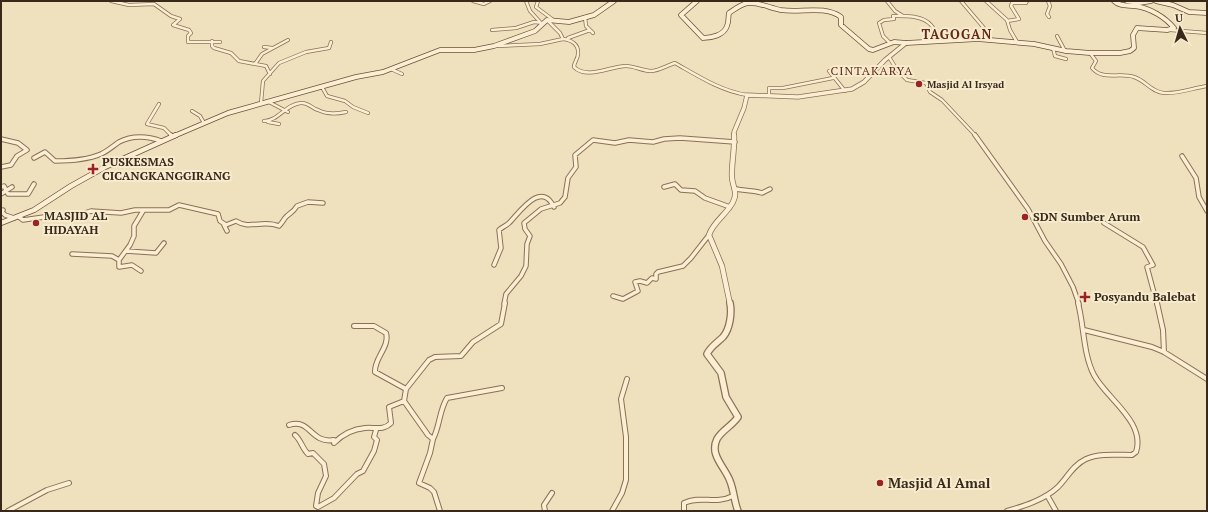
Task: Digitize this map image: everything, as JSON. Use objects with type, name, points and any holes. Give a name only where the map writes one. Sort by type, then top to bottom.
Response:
[{"type":"main road","points":[[1,223],[17,218],[34,210],[71,186],[105,167],[172,136],[228,113],[267,101],[391,69],[440,50],[474,50],[494,46],[535,31],[542,23],[550,20],[569,22],[599,12],[614,1]]},
{"type":"main road","points":[[697,1],[681,15],[703,38],[712,38],[718,35],[727,27],[729,14],[743,5],[752,3],[783,10],[814,11],[838,14],[841,17],[841,25],[870,50],[876,50],[890,43],[984,39],[1034,44],[1090,53],[1120,53],[1130,51],[1134,48],[1133,34],[1137,28],[1170,30],[1174,28],[1173,25],[1152,11],[1137,6],[1118,4],[1114,1]]},
{"type":"main road","points":[[1127,1],[1142,3],[1151,1]]},
{"type":"main road","points":[[1156,1],[1176,6],[1189,12],[1207,13]]},
{"type":"street","points":[[111,1],[129,5],[154,4],[171,16],[180,19],[173,25],[189,30],[191,33],[188,36],[188,42],[220,42]]},
{"type":"street","points":[[473,1],[484,4],[490,1]]},
{"type":"street","points":[[526,1],[531,14],[542,23]]},
{"type":"street","points":[[538,1],[536,7],[546,13],[565,39],[572,40],[577,47],[578,56],[574,64],[577,70],[591,72],[626,66],[651,71],[675,63],[728,91],[747,95],[798,98],[845,91],[855,88],[864,82],[889,57],[906,43]]},
{"type":"street","points":[[887,1],[895,11],[903,16]]},
{"type":"street","points":[[961,1],[984,28],[984,39]]},
{"type":"street","points":[[986,1],[1008,21],[1010,30],[1017,42]]},
{"type":"street","points":[[1008,21],[1019,19],[1011,6],[1012,3],[1026,3],[1026,1]]},
{"type":"street","points":[[1048,1],[1050,6],[1047,15],[1049,18]]},
{"type":"street","points":[[890,43],[883,36],[879,23],[884,20],[894,19],[893,16],[917,18],[928,22],[942,41]]},
{"type":"street","points":[[494,46],[540,44],[591,32],[586,26],[585,17]]},
{"type":"street","points":[[492,30],[516,28],[534,22],[542,23]]},
{"type":"street","points":[[1170,30],[1207,33]]},
{"type":"street","points":[[1057,36],[1065,50]]},
{"type":"street","points":[[255,64],[262,54],[288,40]]},
{"type":"street","points":[[212,41],[212,46],[214,48],[226,51],[235,56],[238,60],[246,60],[267,67],[270,74]]},
{"type":"street","points":[[261,103],[262,84],[282,60],[306,52],[329,48],[331,42]]},
{"type":"street","points":[[264,47],[273,48]]},
{"type":"street","points":[[1053,48],[1054,56],[1066,59]]},
{"type":"street","points":[[1090,53],[1096,61],[1092,68],[1096,72],[1107,75],[1133,76],[1144,82],[1150,89],[1159,92],[1171,92],[1207,86]]},
{"type":"street","points":[[889,57],[897,70],[907,80],[926,84],[930,92],[942,100],[978,138],[1011,187],[1028,209],[1073,287],[1084,330],[1087,354],[1094,375],[1126,414],[1139,442],[1136,452],[1132,455],[1086,457],[1074,466],[1055,490],[1007,511]]},
{"type":"street","points":[[391,69],[402,74]]},
{"type":"street","points":[[829,71],[833,78],[845,91]]},
{"type":"street","points":[[769,96],[769,88],[783,88],[833,78]]},
{"type":"street","points":[[322,87],[327,96],[345,101],[353,107],[368,113]]},
{"type":"street","points":[[613,296],[621,299],[625,298],[629,294],[638,291],[636,282],[640,281],[646,283],[652,278],[656,279],[656,274],[659,271],[681,266],[709,235],[730,207],[736,195],[736,189],[732,179],[735,142],[734,129],[744,108],[747,95]]},
{"type":"street","points":[[267,101],[288,112]]},
{"type":"street","points":[[268,122],[284,109],[294,104],[301,103],[313,106],[317,110],[334,114],[346,112]]},
{"type":"street","points":[[159,104],[147,124],[164,128],[172,136]]},
{"type":"street","points":[[192,111],[200,116],[204,123]]},
{"type":"street","points":[[264,121],[279,124]]},
{"type":"street","points":[[34,158],[45,152],[55,161],[81,160],[102,153],[122,141],[130,139],[147,136],[161,141]]},
{"type":"street","points":[[433,439],[428,435],[404,401],[406,389],[429,360],[435,357],[461,356],[473,342],[501,324],[504,317],[506,294],[521,276],[526,266],[527,244],[530,236],[525,229],[524,223],[541,210],[560,204],[565,197],[568,178],[576,167],[574,155],[593,140],[615,143],[629,140],[653,142],[680,138],[735,142]]},
{"type":"street","points":[[1,139],[8,142],[16,141],[27,150],[18,156],[11,165],[1,167]]},
{"type":"street","points":[[1182,156],[1196,178],[1198,197],[1207,211]]},
{"type":"street","points":[[1,187],[4,186],[8,194],[12,196],[26,195],[34,184]]},
{"type":"street","points":[[664,187],[674,184],[681,190],[694,191],[705,198],[730,207]]},
{"type":"street","points":[[1,194],[12,188]]},
{"type":"street","points":[[736,189],[748,192],[754,190],[762,193],[770,190]]},
{"type":"street","points":[[494,265],[502,247],[502,239],[498,231],[507,224],[519,209],[534,199],[544,197],[551,201],[554,206]]},
{"type":"street","points":[[223,224],[227,225],[236,221],[238,223],[250,226],[255,223],[266,221],[273,222],[279,226],[288,215],[293,213],[297,206],[308,202],[323,203]]},
{"type":"street","points":[[3,210],[3,214],[22,220],[44,217],[63,219],[76,217],[91,211],[122,213],[162,209],[169,210],[178,206],[183,206],[218,214],[226,231]]},
{"type":"street","points":[[141,271],[132,266],[119,267],[119,260],[134,236],[134,226],[143,211]]},
{"type":"street","points":[[1104,223],[1143,247],[1153,265],[1148,267],[1158,301],[1164,331],[1164,352]]},
{"type":"street","points":[[709,235],[722,266],[732,309],[728,329],[724,336],[710,348],[707,354],[710,361],[721,374],[726,397],[738,418],[718,436],[714,448],[732,487],[733,496],[738,511]]},
{"type":"street","points":[[126,250],[156,253],[164,243]]},
{"type":"street","points":[[72,254],[112,256],[119,260]]},
{"type":"street","points":[[354,326],[371,325],[384,330],[387,336],[387,342],[375,361],[375,372],[406,389]]},
{"type":"street","points":[[1084,330],[1141,344],[1164,352],[1207,378]]},
{"type":"street","points":[[612,511],[622,493],[626,480],[626,437],[621,399],[628,379]]},
{"type":"street","points":[[440,511],[439,501],[433,490],[420,485],[419,483],[447,398],[502,388]]},
{"type":"street","points":[[289,425],[295,423],[302,424],[323,441],[334,440],[334,443],[344,434],[365,428],[376,430],[391,423],[390,406],[404,401]]},
{"type":"street","points":[[295,434],[298,437],[303,450],[308,454],[313,453],[326,467],[326,476],[318,493],[316,506],[318,507],[334,498],[357,474],[364,469],[374,451],[377,440],[374,436],[376,430]]},
{"type":"street","points":[[8,511],[47,490],[69,483]]},
{"type":"street","points":[[545,511],[544,505],[552,493]]},
{"type":"street","points":[[1047,494],[1056,511]]},
{"type":"street","points":[[684,511],[684,503],[688,501],[704,499],[719,503],[733,496]]},
{"type":"place","name":"Masjid Al Irsyad","points":[[919,84]]},
{"type":"place","name":"PUSKESMAS CICANGKANGGIRANG","points":[[93,169]]},
{"type":"place","name":"SDN Sumber Arum","points":[[1025,217]]},
{"type":"place","name":"MASJID AL HIDAYAH","points":[[36,223]]},
{"type":"place","name":"Posyandu Balebat","points":[[1085,297]]},
{"type":"place","name":"Masjid Al Amal","points":[[880,483]]},
{"type":"district","name":"TAGOGAN","points":[[957,34]]},
{"type":"district","name":"CINTAKARYA","points":[[872,71]]}]
